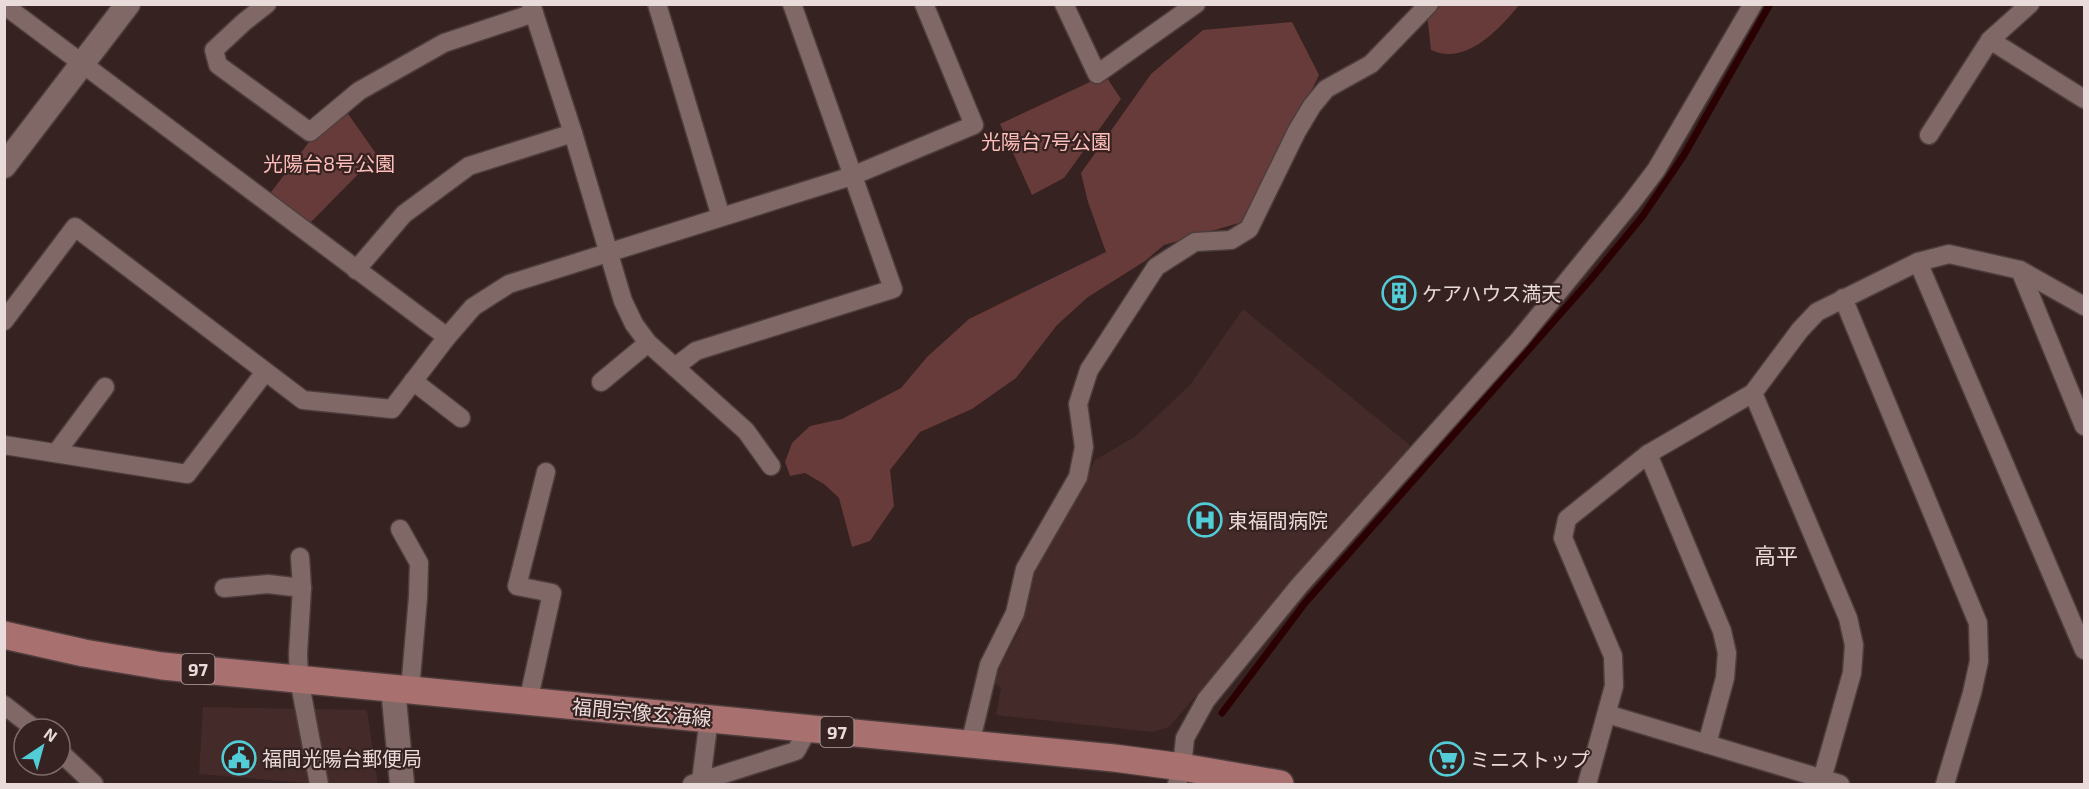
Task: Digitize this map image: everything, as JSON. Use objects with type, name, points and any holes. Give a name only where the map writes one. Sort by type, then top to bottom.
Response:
[{"type":"main road","name":"福間宗像玄海線","points":[[4,635],[84,653],[151,664],[1114,758],[1180,776],[1280,784]]},
{"type":"street","points":[[4,166],[128,4]]},
{"type":"street","points":[[267,4],[243,22],[214,50],[218,65],[310,132],[359,91],[444,43],[533,9],[573,132],[623,301],[634,324],[648,343],[746,431],[771,466]]},
{"type":"street","points":[[657,4],[721,217]]},
{"type":"street","points":[[675,367],[696,351],[893,289],[792,4]]},
{"type":"street","points":[[4,321],[75,227],[303,400],[392,409],[472,307],[509,284],[852,176],[974,125],[924,4]]},
{"type":"street","points":[[1064,4],[1097,74],[1196,4]]},
{"type":"street","points":[[969,744],[989,665],[1015,613],[1025,569],[1078,477],[1083,447],[1078,404],[1089,370],[1156,267],[1195,242],[1232,240],[1249,230],[1297,131],[1312,106],[1326,89],[1371,64],[1429,4]]},
{"type":"street","points":[[1180,776],[1185,738],[1206,700],[1299,586],[1519,340],[1631,204],[1656,170],[1753,4]]},
{"type":"street","points":[[1929,135],[1990,40],[2030,4]]},
{"type":"street","points":[[4,5],[447,337]]},
{"type":"street","points":[[1990,40],[2085,99]]},
{"type":"street","points":[[356,270],[404,214],[470,166],[573,132]]},
{"type":"street","points":[[1587,784],[1614,687],[1613,656],[1563,538],[1567,519],[1648,454],[1753,393],[1800,330],[1817,312],[1918,262],[1949,254],[2020,270],[2085,306]]},
{"type":"street","points":[[1918,262],[2085,650]]},
{"type":"street","points":[[2020,270],[2085,426]]},
{"type":"street","points":[[1843,298],[1978,623],[1979,661],[1945,784]]},
{"type":"street","points":[[600,382],[648,343]]},
{"type":"street","points":[[4,445],[187,474],[266,372]]},
{"type":"street","points":[[413,381],[461,418]]},
{"type":"street","points":[[56,453],[105,387]]},
{"type":"street","points":[[1753,393],[1848,618],[1854,645],[1852,673],[1822,779]]},
{"type":"street","points":[[1648,454],[1722,631],[1727,653],[1725,678],[1707,744]]},
{"type":"street","points":[[528,702],[552,593],[518,586],[546,472]]},
{"type":"street","points":[[400,529],[419,563],[418,597],[402,689],[402,784]]},
{"type":"street","points":[[300,557],[302,588],[298,654],[299,679],[319,784]]},
{"type":"street","points":[[224,588],[268,584],[302,588]]},
{"type":"street","points":[[4,705],[20,717]]},
{"type":"street","points":[[1607,714],[1840,784]]},
{"type":"street","points":[[709,718],[696,783],[796,752],[808,729]]},
{"type":"street","points":[[72,763],[94,784]]},
{"type":"shaded area","name":"東福間病院","points":[[1243,309],[1411,446],[1345,519],[1347,521],[1169,727],[1153,732],[996,715],[1001,688],[995,683],[1000,666],[1020,629],[1037,566],[1079,493],[1095,460],[1136,436],[1190,385]]},
{"type":"shaded area","points":[[203,707],[367,710],[378,784],[317,784],[199,774]]},
{"type":"green space","points":[[1426,5],[1519,5],[1502,25],[1480,43],[1456,53],[1444,54],[1431,50]]},
{"type":"green space","points":[[1292,22],[1319,75],[1249,220],[1164,245],[1145,261],[1088,297],[1057,325],[1016,378],[972,409],[920,432],[890,470],[894,506],[870,541],[852,547],[839,498],[824,484],[805,473],[790,476],[785,462],[792,443],[810,426],[842,419],[901,388],[927,357],[969,319],[1106,252],[1088,202],[1081,173],[1151,74],[1203,30]]},
{"type":"green space","name":"光陽台7号公園","points":[[1105,75],[1121,99],[1064,178],[1032,195],[1000,124]]},
{"type":"green space","name":"光陽台8号公園","points":[[346,111],[377,155],[309,224],[269,195],[309,142]]},
{"type":"waterway","points":[[1222,713],[1305,603],[1591,279],[1642,217],[1684,155],[1770,4]]},
{"type":"place","name":"ケアハウス満天","points":[[1399,293]]},
{"type":"place","name":"東福間病院","points":[[1205,520]]},
{"type":"place","name":"福間光陽台郵便局","points":[[239,758]]},
{"type":"place","name":"ミニストップ","points":[[1447,759]]},
{"type":"district","name":"高平","points":[[1776,555]]}]
